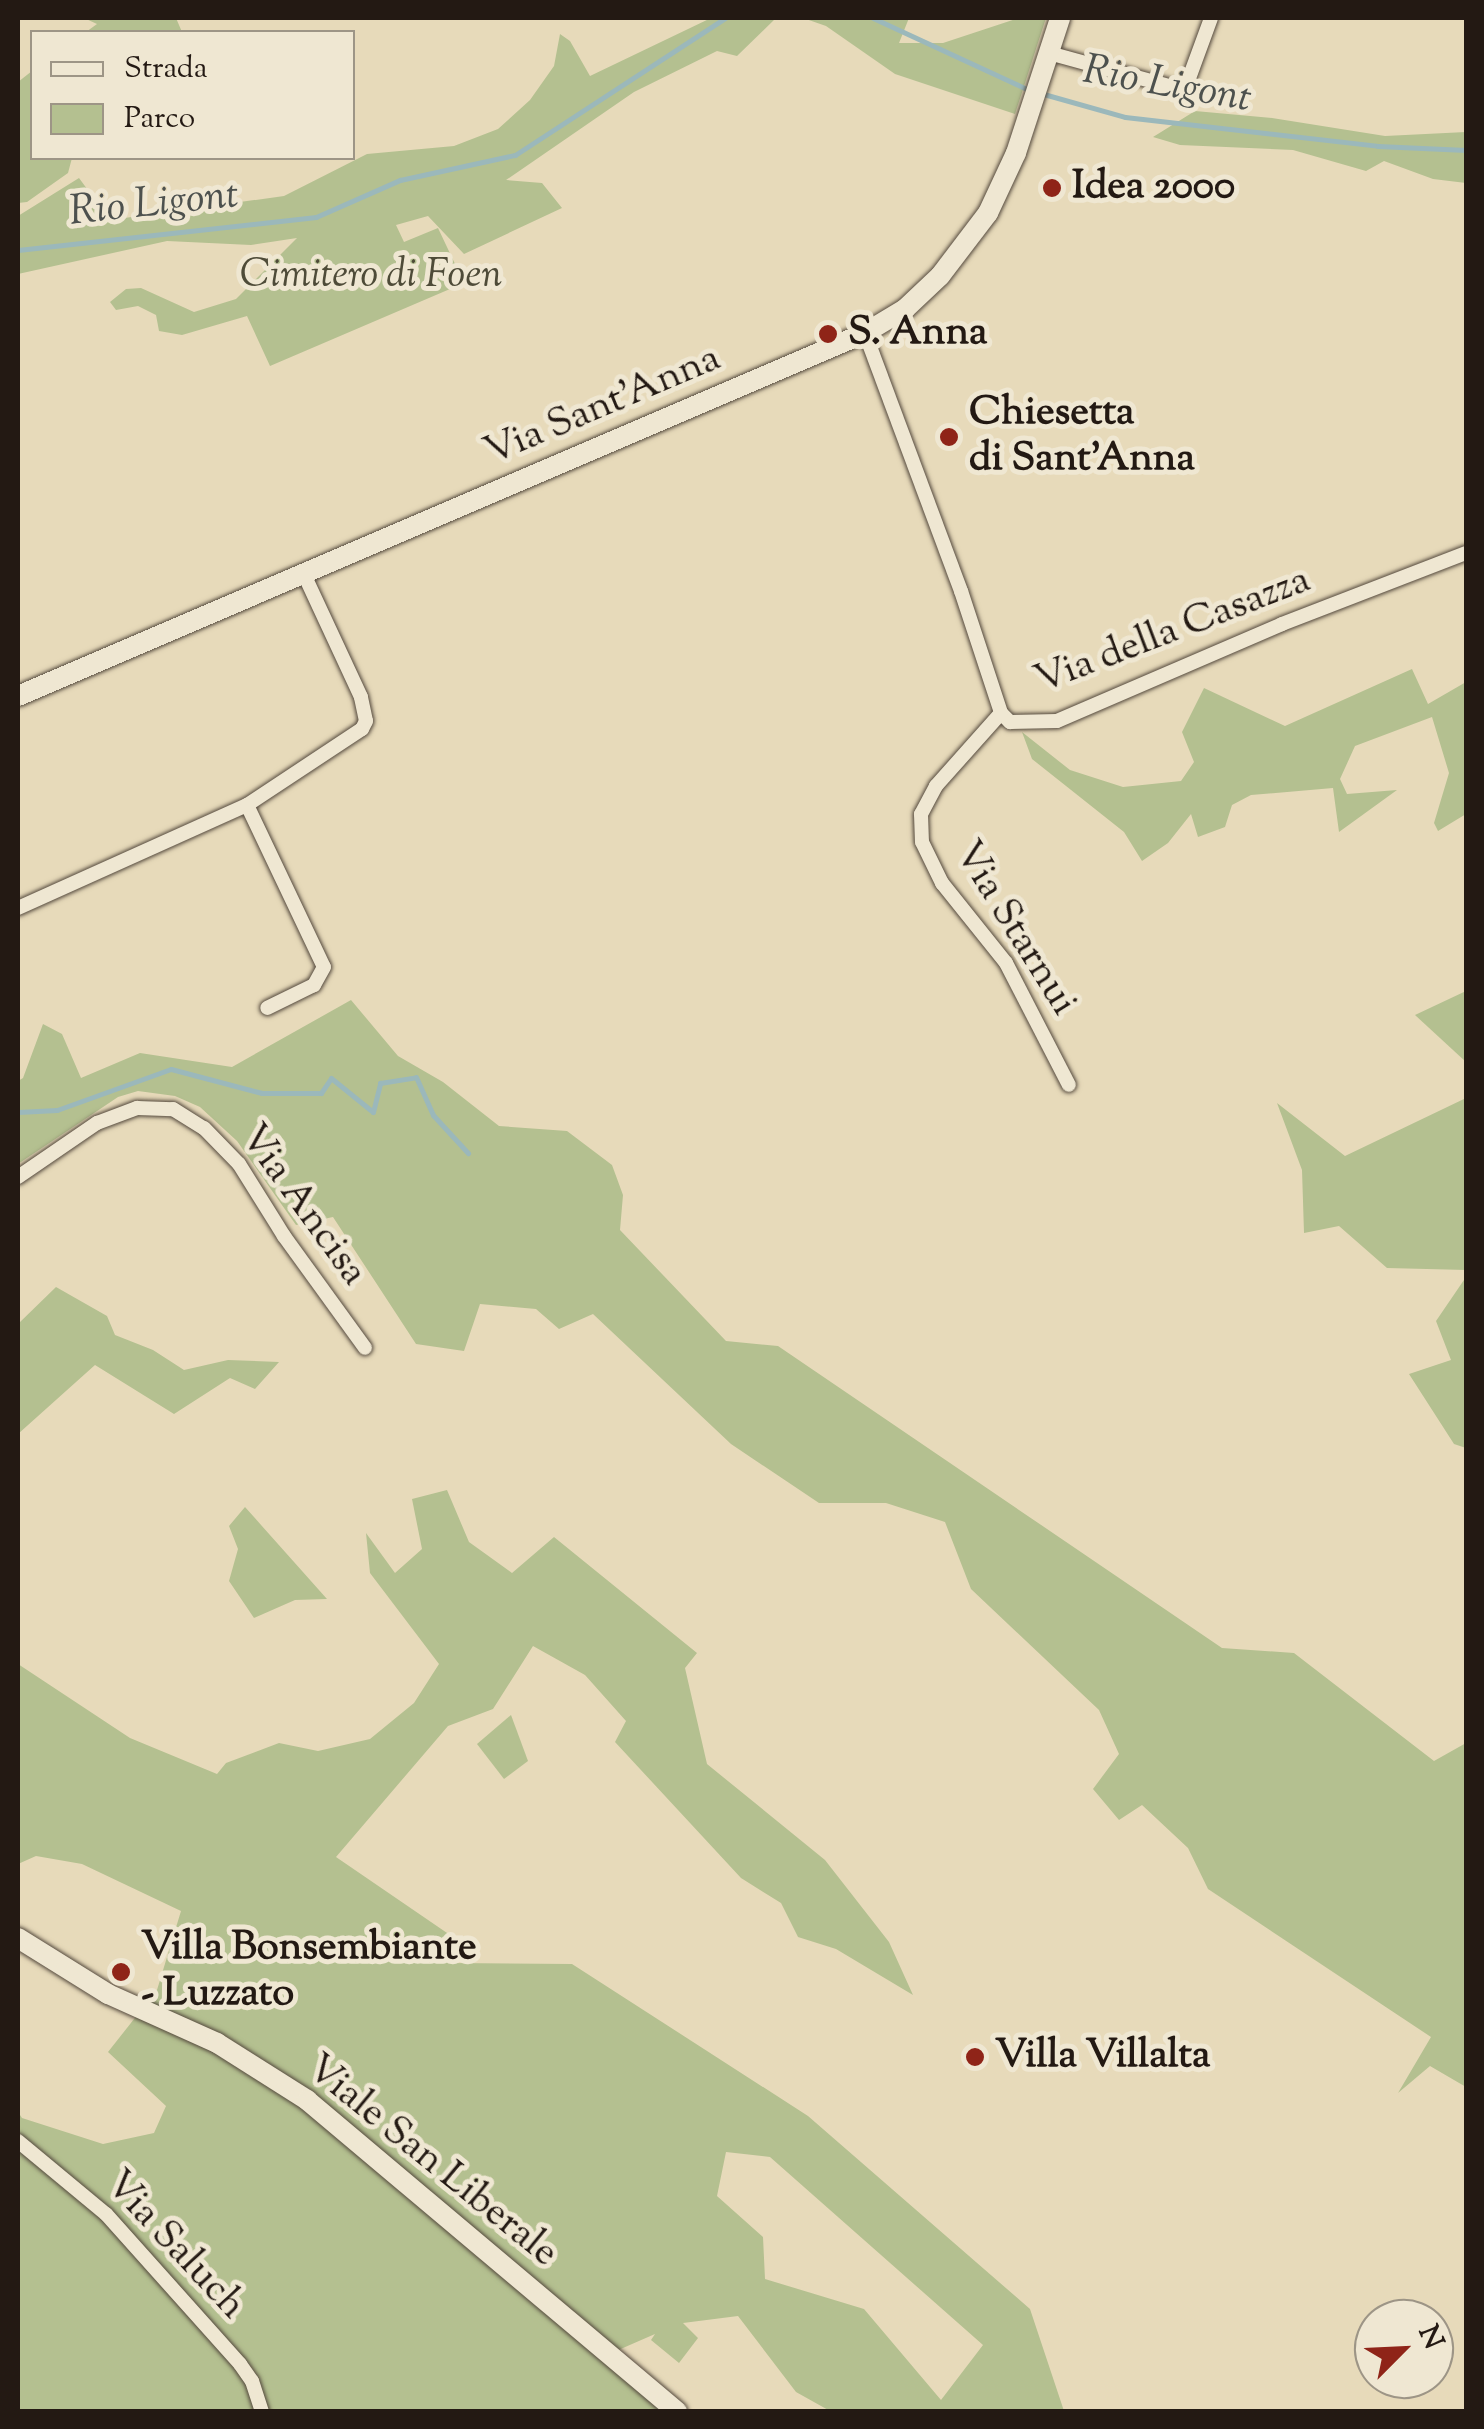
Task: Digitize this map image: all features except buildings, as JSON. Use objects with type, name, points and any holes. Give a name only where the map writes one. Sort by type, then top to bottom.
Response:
[{"type":"main road","name":"Via Sant'Anna","points":[[18,696],[864,332],[926,291],[988,214],[1031,110],[1060,18]]},
{"type":"main road","name":"Viale San Liberale","points":[[18,1938],[108,1994],[217,2043],[307,2100],[677,2412]]},
{"type":"street","points":[[1049,53],[1170,88],[1185,84],[1212,18]]},
{"type":"street","name":"Via della Casazza","points":[[864,332],[961,590],[1001,713],[1010,722],[1058,721],[1282,624],[1466,553]]},
{"type":"street","points":[[18,908],[247,805],[354,737],[366,721],[361,698],[303,572]]},
{"type":"street","name":"Via Starnui","points":[[1001,713],[936,786],[921,814],[922,842],[942,883],[1006,963],[1069,1085]]},
{"type":"street","points":[[247,805],[324,967],[314,985],[267,1008]]},
{"type":"street","name":"Via Ancisa","points":[[18,1177],[97,1124],[137,1108],[173,1109],[204,1128],[238,1164],[364,1348]]},
{"type":"street","name":"Via Saluch","points":[[18,2141],[106,2214],[240,2364],[252,2381],[262,2412]]},
{"type":"green space","points":[[84,18],[176,18],[181,30],[89,30],[97,24]]},
{"type":"green space","name":"Cimitero di Foen","points":[[711,18],[776,18],[737,56],[717,51],[634,92],[506,180],[542,183],[562,208],[464,254],[428,216],[396,225],[404,242],[438,228],[464,283],[270,366],[247,316],[182,335],[159,331],[156,315],[138,306],[116,310],[110,302],[126,289],[141,288],[194,312],[236,299],[297,238],[251,245],[167,241],[18,274],[18,216],[79,178],[110,220],[284,196],[367,154],[454,146],[498,129],[530,100],[554,66],[560,34],[570,41],[590,76]]},
{"type":"green space","points":[[803,18],[909,18],[899,43],[943,43],[1019,18],[1046,18],[1015,114],[895,74],[826,26]]},
{"type":"green space","points":[[30,73],[30,160],[71,160],[68,173],[27,202],[18,203],[18,82]]},
{"type":"green space","points":[[1195,111],[1272,118],[1385,136],[1466,132],[1466,183],[1433,179],[1384,161],[1366,171],[1293,150],[1180,145],[1153,137]]},
{"type":"green space","points":[[1412,669],[1428,704],[1466,682],[1466,814],[1438,831],[1434,823],[1449,773],[1432,717],[1355,746],[1340,779],[1347,794],[1397,790],[1339,832],[1333,788],[1251,795],[1232,805],[1225,827],[1198,837],[1191,814],[1168,843],[1142,861],[1124,832],[1032,759],[1022,732],[1070,770],[1123,787],[1181,781],[1194,762],[1182,732],[1204,688],[1285,726]]},
{"type":"green space","points":[[1466,991],[1466,1062],[1415,1015]]},
{"type":"green space","points":[[351,1000],[398,1056],[443,1082],[499,1126],[567,1131],[612,1165],[623,1195],[620,1230],[726,1341],[778,1346],[1222,1648],[1294,1653],[1434,1761],[1466,1743],[1466,2087],[1430,2066],[1398,2093],[1431,2037],[1208,1889],[1188,1848],[1142,1805],[1119,1820],[1093,1789],[1119,1754],[1099,1710],[971,1589],[945,1522],[886,1503],[819,1503],[731,1444],[593,1314],[559,1329],[536,1309],[480,1304],[464,1351],[416,1344],[333,1217],[296,1225],[237,1141],[200,1107],[175,1096],[138,1091],[118,1097],[18,1164],[18,1081],[23,1078],[43,1024],[62,1034],[81,1078],[140,1053],[232,1067]]},
{"type":"green space","points":[[1466,1098],[1466,1270],[1387,1268],[1339,1226],[1304,1233],[1302,1170],[1277,1103],[1345,1156]]},
{"type":"green space","points":[[1466,1277],[1466,1448],[1454,1444],[1409,1374],[1451,1360],[1436,1321]]},
{"type":"green space","points":[[56,1287],[107,1316],[115,1335],[153,1350],[184,1370],[228,1360],[279,1362],[255,1389],[230,1378],[174,1414],[95,1365],[18,1434],[18,1324]]},
{"type":"green space","points":[[447,1490],[469,1542],[512,1573],[554,1537],[697,1653],[685,1668],[707,1764],[825,1860],[889,1942],[913,1995],[836,1949],[798,1937],[781,1903],[741,1878],[615,1742],[626,1721],[585,1675],[533,1646],[493,1709],[448,1726],[336,1857],[450,1935],[450,1963],[572,1964],[808,2116],[1030,2309],[1064,2411],[830,2411],[796,2392],[738,2316],[683,2323],[698,2338],[679,2363],[651,2340],[655,2334],[600,2358],[669,2411],[18,2411],[18,2112],[22,2118],[103,2144],[154,2133],[166,2106],[108,2052],[157,1990],[181,1911],[82,1864],[36,1856],[18,1864],[18,1664],[130,1738],[217,1774],[226,1763],[279,1743],[318,1751],[370,1739],[414,1703],[439,1664],[370,1573],[366,1533],[395,1573],[422,1549],[412,1499]],"holes":[[[726,2152],[770,2157],[983,2345],[941,2400],[864,2309],[765,2279],[763,2237],[717,2196]]]},
{"type":"green space","points":[[245,1507],[327,1599],[295,1600],[254,1618],[229,1581],[238,1549],[229,1526]]},
{"type":"green space","points":[[511,1715],[528,1761],[504,1779],[477,1744]]},
{"type":"waterway","name":"Rio Ligont","points":[[18,250],[316,217],[400,180],[515,155],[725,18]]},
{"type":"waterway","name":"Rio Ligont","points":[[873,18],[1029,90]]},
{"type":"waterway","name":"Rio Ligont","points":[[1040,93],[1125,117],[1378,146],[1466,150]]},
{"type":"waterway","points":[[18,1112],[57,1110],[171,1069],[262,1093],[321,1093],[331,1078],[373,1112],[380,1083],[416,1077],[433,1115],[468,1153]]},
{"type":"place","name":"Idea 2000","points":[[1052,188]]},
{"type":"place","name":"S. Anna","points":[[828,334]]},
{"type":"place","name":"Chiesetta di Sant'Anna","points":[[949,437]]},
{"type":"place","name":"Villa Bonsembiante - Luzzato","points":[[121,1972]]},
{"type":"place","name":"Villa Villalta","points":[[975,2057]]}]
